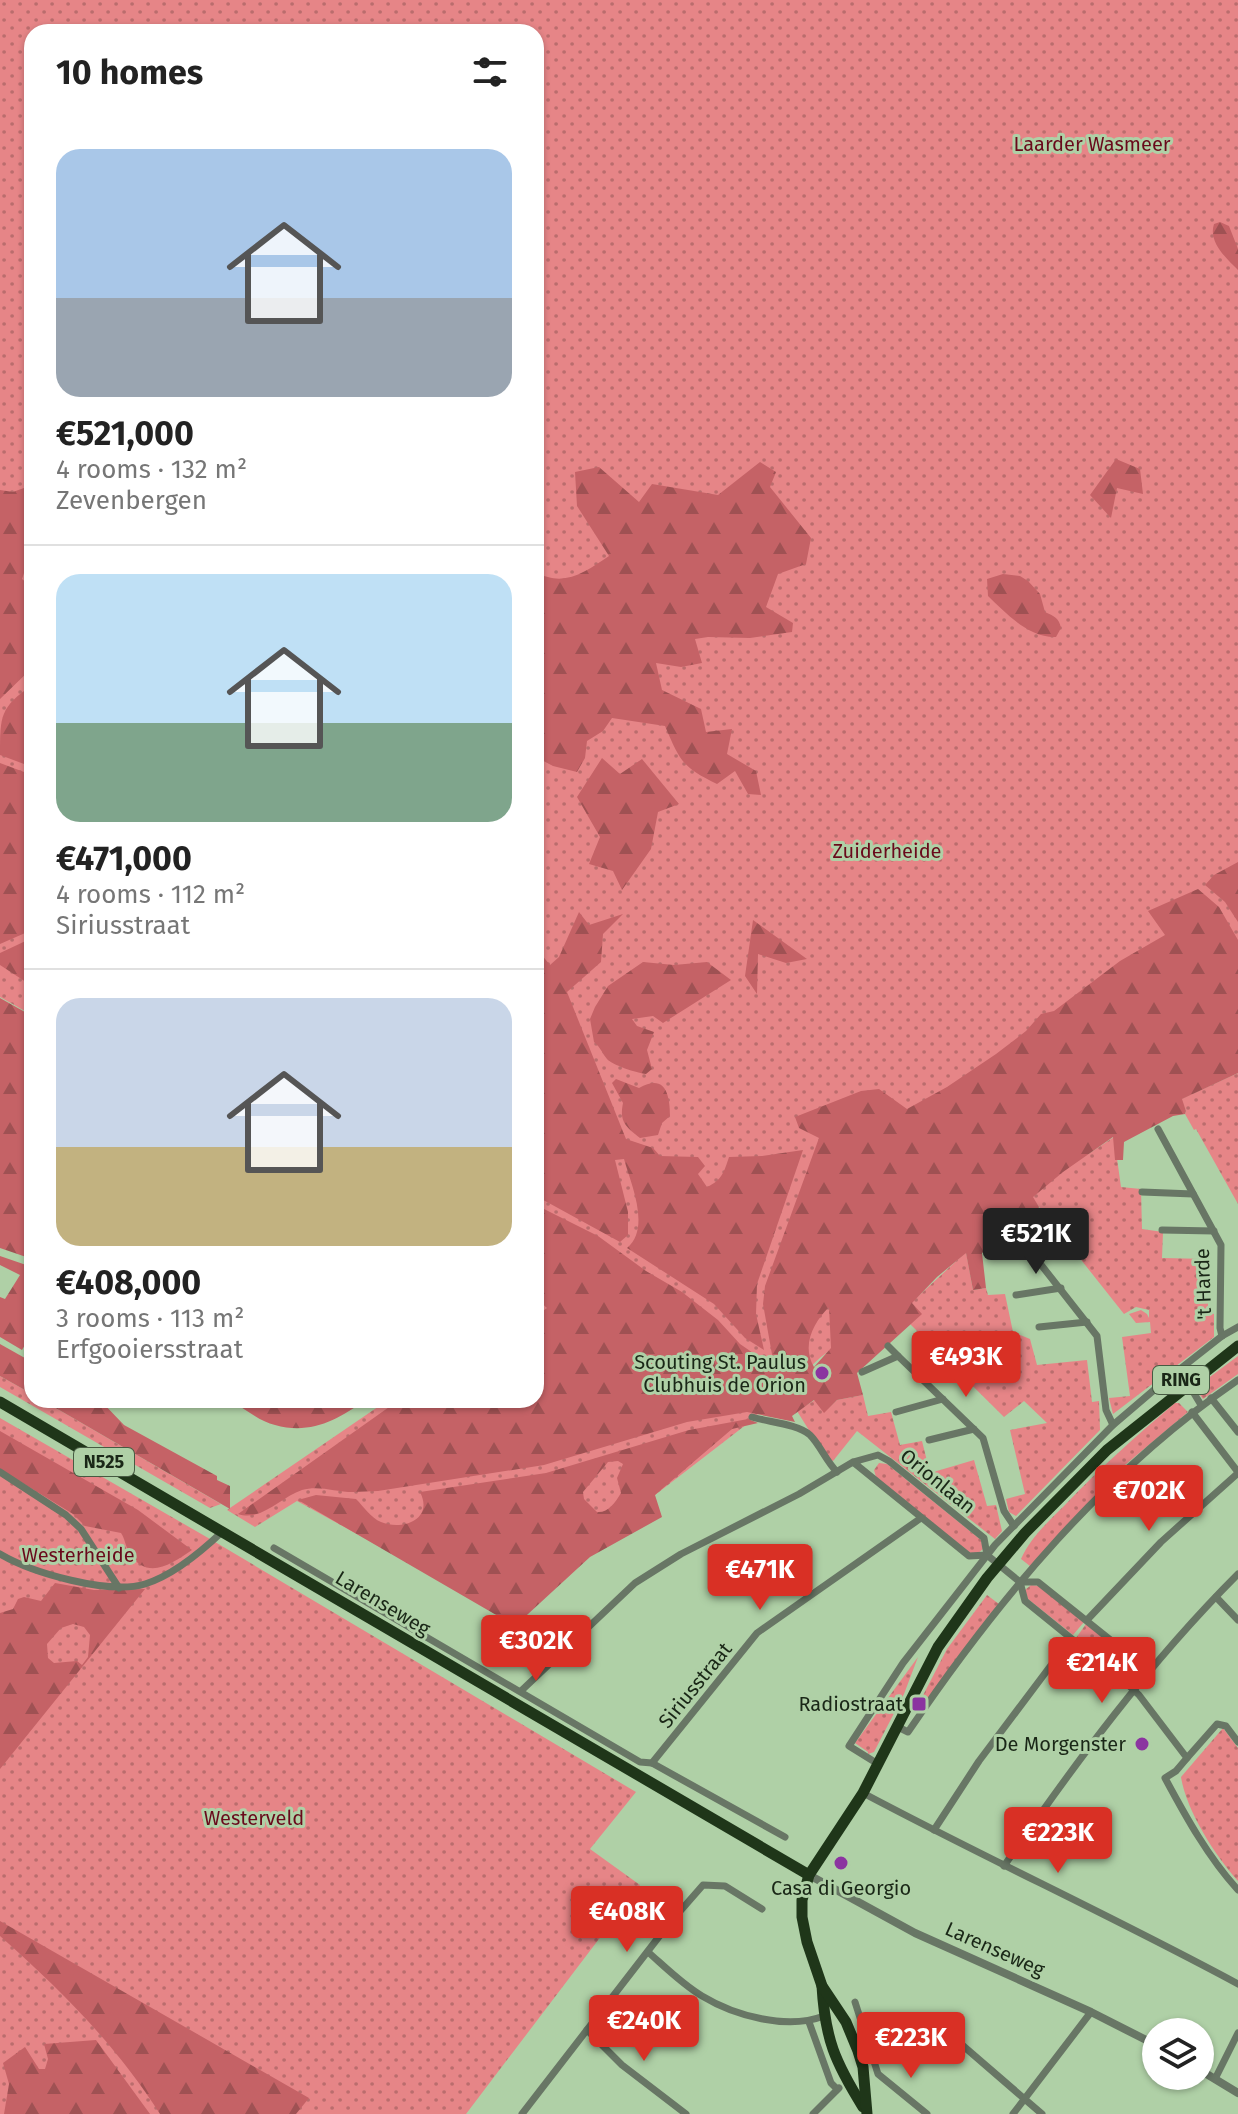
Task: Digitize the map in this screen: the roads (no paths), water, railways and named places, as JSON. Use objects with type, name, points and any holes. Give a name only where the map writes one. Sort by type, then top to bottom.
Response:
[{"type":"main road","name":"RING","points":[[867,2112],[843,2086],[836,2061],[834,2031],[824,2016],[822,1986],[802,1917],[803,1894],[809,1875],[863,1793],[938,1647],[999,1564],[1072,1484],[1159,1398],[1184,1376],[1222,1352],[1238,1346]]},
{"type":"main road","name":"Larenseweg","points":[[0,1402],[809,1875]]},
{"type":"main road","name":"RING","points":[[822,1986],[840,2011],[858,2051],[867,2112]]},
{"type":"street","name":"'t Harde","points":[[1158,1129],[1221,1245],[1222,1336]]},
{"type":"street","points":[[1142,1192],[1193,1194]]},
{"type":"street","name":"'t Harde","points":[[1162,1230],[1214,1231]]},
{"type":"street","points":[[988,1252],[1020,1238],[1087,1322],[1097,1336],[1106,1410],[1113,1425]]},
{"type":"street","points":[[1016,1295],[1061,1288]]},
{"type":"street","points":[[1039,1327],[1087,1322]]},
{"type":"street","points":[[878,1764],[849,1746],[903,1663],[987,1555],[1113,1425],[1184,1376],[1222,1336],[1238,1327]]},
{"type":"street","points":[[888,1346],[983,1438],[1004,1511],[1014,1526]]},
{"type":"street","points":[[862,1372],[898,1356]]},
{"type":"street","points":[[1184,1376],[1201,1405]]},
{"type":"street","points":[[898,1727],[908,1732],[1020,1582],[1080,1514],[1192,1412],[1238,1380]]},
{"type":"street","points":[[1211,1398],[1238,1432]]},
{"type":"street","points":[[896,1412],[943,1399]]},
{"type":"street","points":[[1087,1620],[1161,1542],[1238,1472],[1192,1412]]},
{"type":"street","points":[[752,1417],[803,1430],[837,1472]]},
{"type":"street","points":[[929,1440],[974,1429]]},
{"type":"street","name":"Orionlaan","points":[[853,1462],[878,1455],[889,1461],[984,1538],[987,1555]]},
{"type":"street","points":[[521,1691],[635,1583],[681,1554],[853,1462]]},
{"type":"street","name":"Orionlaan","points":[[853,1462],[969,1556],[987,1555],[1020,1582],[1025,1601],[1133,1690],[1187,1758]]},
{"type":"street","points":[[0,1472],[66,1515],[81,1529],[119,1588]]},
{"type":"street","name":"Siriusstraat","points":[[652,1763],[757,1633],[921,1518]]},
{"type":"street","points":[[0,1554],[41,1572],[119,1588],[146,1584],[160,1577],[223,1531]]},
{"type":"street","name":"Larenseweg","points":[[274,1548],[640,1762],[652,1763],[785,1837]]},
{"type":"street","points":[[1004,1866],[1072,1768],[1148,1670],[1238,1574]]},
{"type":"street","name":"Orionlaan","points":[[1020,1582],[1038,1582],[1148,1670]]},
{"type":"street","points":[[1216,1597],[1238,1620]]},
{"type":"street","points":[[934,1830],[979,1761],[1070,1640]]},
{"type":"street","points":[[1238,1742],[1226,1726],[1217,1724],[1176,1771],[1165,1778],[1187,1819],[1238,1890]]},
{"type":"street","points":[[863,1793],[1238,1984]]},
{"type":"street","name":"Larenseweg","points":[[809,1875],[915,1933],[1142,2038]]},
{"type":"street","points":[[522,2114],[668,1925],[703,1885],[725,1886],[762,1909]]},
{"type":"street","points":[[648,1952],[701,1996],[747,2016],[809,2022],[824,2016]]},
{"type":"street","points":[[855,2002],[878,2074],[927,2114]]},
{"type":"street","points":[[1013,2114],[1091,2012]]},
{"type":"street","points":[[809,2022],[831,2083],[843,2086]]},
{"type":"street","points":[[587,2030],[622,2065],[686,2114]]},
{"type":"street","points":[[834,2031],[851,2035]]},
{"type":"street","points":[[946,2031],[1042,2114]]},
{"type":"street","points":[[1238,2033],[1215,2079],[1238,2093]]},
{"type":"street","points":[[874,2058],[914,2042]]},
{"type":"street","points":[[836,2061],[852,2066],[858,2051]]},
{"type":"street","points":[[864,2078],[878,2074]]},
{"type":"street","points":[[813,2114],[843,2086]]},
{"type":"place","name":"Scouting St. Paulus Clubhuis de Orion","points":[[822,1373]]},
{"type":"place","name":"Radiostraat","points":[[919,1704]]},
{"type":"place","name":"De Morgenster","points":[[1142,1744]]},
{"type":"place","name":"Casa di Georgio","points":[[841,1863]]},
{"type":"park label","name":"Laarder Wasmeer","points":[[1092,144]]},
{"type":"park label","name":"Zuiderheide","points":[[887,851]]},
{"type":"park label","name":"Westerheide","points":[[78,1555]]},
{"type":"park label","name":"Westerveld","points":[[254,1818]]}]
